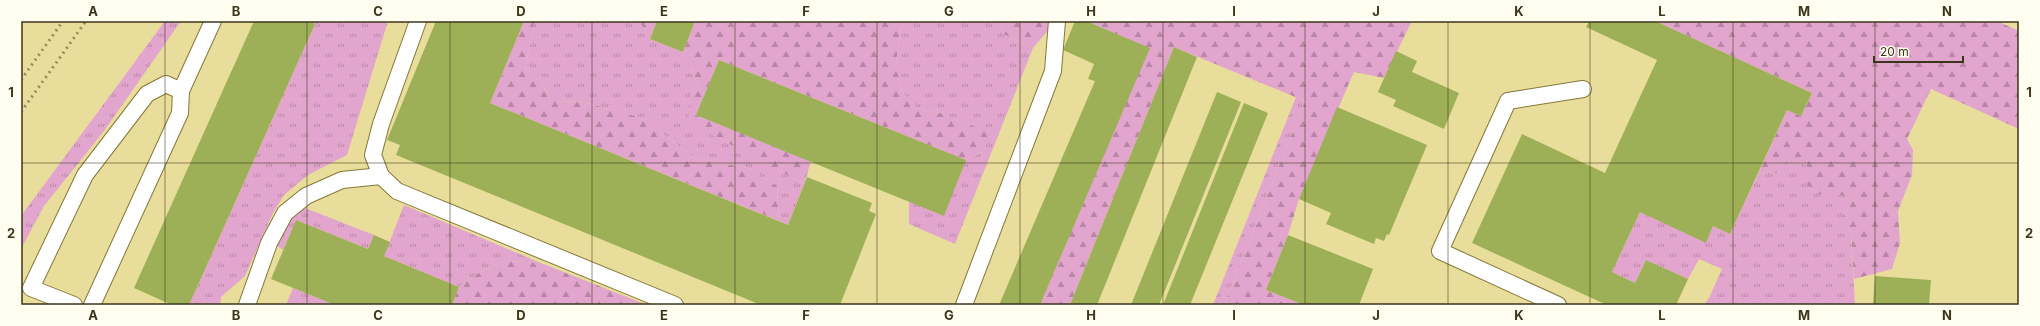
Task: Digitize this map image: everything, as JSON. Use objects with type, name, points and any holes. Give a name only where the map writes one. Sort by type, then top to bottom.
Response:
[{"type":"lane","points":[[92,305],[180,113],[181,91],[213,21]]},
{"type":"lane","points":[[418,21],[381,124],[373,155],[381,176],[397,191],[675,305]]},
{"type":"lane","points":[[964,305],[1053,71],[1057,21]]},
{"type":"lane","points":[[74,305],[31,288],[85,175],[147,94],[166,84],[181,91]]},
{"type":"lane","points":[[1558,305],[1440,252],[1508,102],[1583,89]]},
{"type":"lane","points":[[247,305],[269,244],[285,213],[306,196],[342,180],[381,176]]},
{"type":"green space","points":[[165,21],[181,21],[104,131],[44,206],[21,249],[21,216]]},
{"type":"green space","points":[[309,21],[388,21],[347,155],[308,175],[284,195],[273,213],[245,276],[221,297],[220,305],[189,305],[315,24]]},
{"type":"green space","points":[[524,21],[535,21],[525,69],[541,82],[551,101],[583,102],[653,121],[664,135],[695,158],[748,168],[777,186],[779,221],[490,103]]},
{"type":"green space","points":[[535,21],[639,21],[650,39],[683,52],[697,82],[690,95],[689,122],[804,184],[788,225],[779,221],[777,186],[748,168],[695,158],[664,135],[652,121],[583,102],[551,101],[541,82],[525,69]]},
{"type":"green space","points":[[639,21],[657,21],[650,39]]},
{"type":"green space","points":[[695,21],[902,21],[896,63],[902,92],[917,108],[944,114],[988,132],[985,151],[966,160],[719,60],[696,115],[811,161],[804,184],[688,122],[690,95],[697,82],[683,52]]},
{"type":"green space","points":[[902,21],[1000,21],[1003,34],[1033,48],[955,244],[909,224],[909,201],[944,215],[966,160],[985,151],[944,114],[917,108],[902,92],[896,63]]},
{"type":"green space","points":[[1000,21],[1056,21],[1033,48],[1003,34]]},
{"type":"green space","points":[[1086,21],[1412,21],[1384,78],[1354,72],[1299,199],[1288,235],[1266,290],[1304,305],[1224,305],[1305,101],[1174,47],[1070,305],[1040,305],[1149,48]]},
{"type":"green space","points":[[1655,21],[1997,21],[2019,31],[2019,129],[1931,89],[1907,139],[1913,150],[1912,175],[1898,211],[1900,243],[1892,269],[1854,279],[1851,233],[1843,216],[1853,200],[1837,194],[1819,194],[1807,185],[1807,165],[1791,159],[1777,173],[1759,172],[1787,110],[1801,116],[1812,93]]},
{"type":"green space","points":[[1296,97],[1305,101],[1224,305],[1213,305]]},
{"type":"green space","points":[[1791,159],[1807,165],[1807,185],[1819,194],[1837,194],[1853,200],[1843,216],[1851,233],[1855,305],[1704,305],[1709,298],[1722,269],[1699,259],[1688,279],[1646,260],[1635,283],[1612,272],[1640,212],[1706,242],[1713,226],[1730,234],[1759,172],[1777,173]]},
{"type":"green space","points":[[404,205],[541,263],[506,261],[480,272],[459,287],[384,256]]},
{"type":"green space","points":[[305,208],[374,235],[368,249],[296,220],[283,250],[276,245],[292,212]]},
{"type":"green space","points":[[506,261],[541,263],[647,305],[452,305],[459,287],[480,272]]},
{"type":"green space","points":[[293,288],[335,305],[286,305]]},
{"type":"building","points":[[254,21],[309,21],[315,24],[189,305],[172,305],[134,288]]},
{"type":"building","points":[[436,21],[524,21],[490,103],[788,225],[807,177],[872,203],[869,211],[876,214],[840,305],[761,305],[396,155],[400,145],[387,140]]},
{"type":"building","points":[[657,21],[695,21],[683,52],[650,39]]},
{"type":"building","points":[[1075,21],[1086,21],[1150,48],[1040,305],[999,305],[1095,81],[1088,79],[1094,64],[1063,50]]},
{"type":"building","points":[[1589,21],[1655,21],[1812,93],[1801,116],[1787,110],[1730,234],[1713,226],[1706,243],[1640,212],[1612,272],[1635,283],[1646,260],[1688,279],[1676,305],[1607,305],[1472,243],[1522,134],[1605,173],[1657,60],[1586,27]]},
{"type":"building","points":[[1174,47],[1197,57],[1097,305],[1070,305]]},
{"type":"building","points":[[1396,51],[1417,61],[1412,72],[1459,93],[1444,129],[1393,106],[1396,100],[1378,92]]},
{"type":"building","points":[[719,60],[966,160],[944,216],[696,115]]},
{"type":"building","points":[[1217,92],[1241,102],[1159,305],[1131,305]]},
{"type":"building","points":[[1244,103],[1268,113],[1190,305],[1163,305]]},
{"type":"building","points":[[1337,107],[1427,145],[1389,235],[1387,234],[1384,241],[1376,238],[1374,244],[1326,224],[1331,213],[1299,199]]},
{"type":"building","points":[[296,220],[368,249],[374,235],[390,242],[384,256],[459,287],[452,305],[335,305],[271,279]]},
{"type":"building","points":[[1288,235],[1373,269],[1359,305],[1304,305],[1266,290]]},
{"type":"building","points":[[1875,276],[1931,280],[1929,305],[1873,305]]},
{"type":"railway","points":[[21,80],[63,21]]},
{"type":"railway","points":[[21,112],[86,21]]}]
